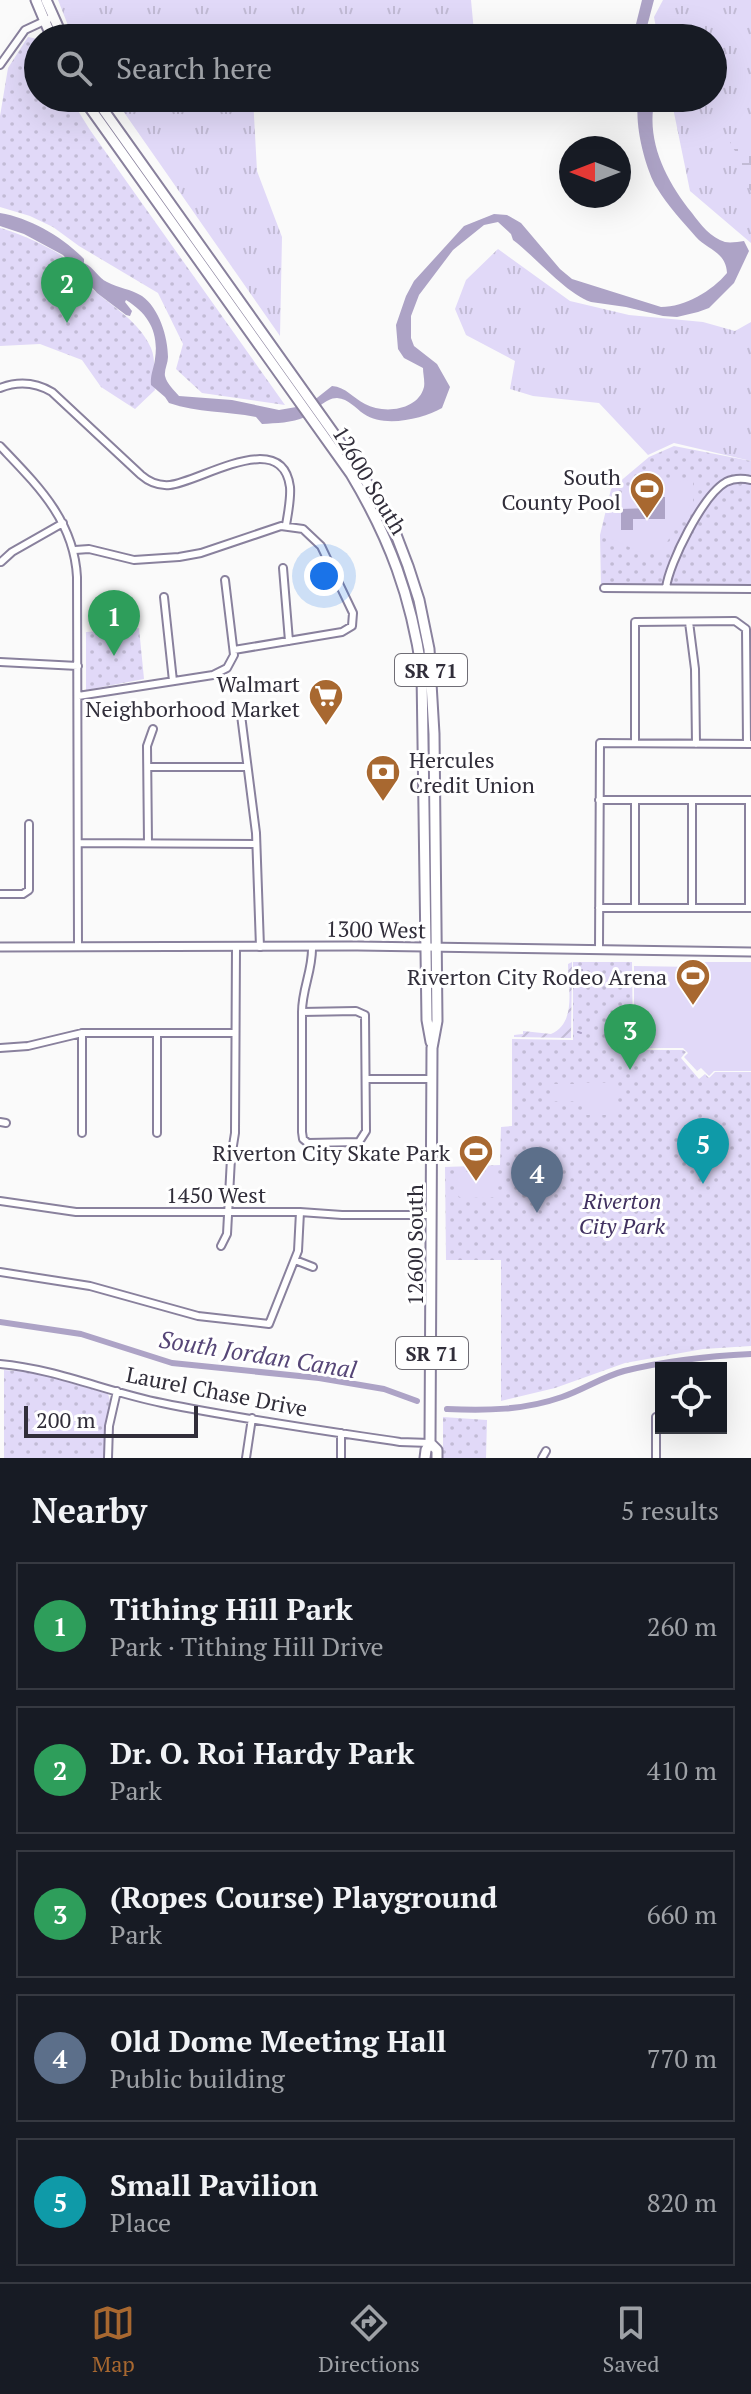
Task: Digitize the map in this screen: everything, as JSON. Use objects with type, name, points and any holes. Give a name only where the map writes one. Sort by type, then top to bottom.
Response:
[{"type":"main road","points":[[36,0],[52,24]]},
{"type":"main road","points":[[46,0],[49,24]]},
{"type":"main road","name":"12600 South","points":[[93,112],[319,420],[359,469],[395,532],[425,624],[433,683],[431,948],[437,1021],[432,1048],[430,1443],[425,1458]]},
{"type":"main road","name":"12600 South","points":[[105,112],[294,386]]},
{"type":"main road","name":"12600 South","points":[[430,1443],[437,1450],[437,1458]]},
{"type":"street","points":[[38,24],[48,19]]},
{"type":"street","points":[[0,65],[24,31]]},
{"type":"street","points":[[0,388],[30,383],[52,392],[141,475],[154,483],[178,483],[248,459],[270,461],[281,469],[288,480],[290,495],[286,525]]},
{"type":"street","points":[[0,446],[44,492],[75,550],[78,947]]},
{"type":"street","points":[[666,588],[675,559],[713,494],[727,482],[751,480]]},
{"type":"street","points":[[1,562],[12,552],[63,523]]},
{"type":"street","points":[[75,550],[89,549],[134,560],[179,557],[201,553],[286,525],[308,532],[321,546],[353,613],[354,623],[346,631],[234,650]]},
{"type":"street","points":[[283,568],[289,641]]},
{"type":"street","points":[[78,696],[220,673],[230,664],[234,650],[225,580]]},
{"type":"street","points":[[604,588],[751,589]]},
{"type":"street","points":[[164,597],[173,681]]},
{"type":"street","points":[[599,949],[600,743],[749,744],[746,629],[735,621],[635,622],[635,743]]},
{"type":"street","points":[[689,622],[695,669],[696,744]]},
{"type":"street","points":[[0,662],[78,666]]},
{"type":"street","points":[[241,715],[256,844],[260,947]]},
{"type":"street","points":[[148,843],[147,746],[153,729]]},
{"type":"street","points":[[148,767],[247,767]]},
{"type":"street","points":[[599,800],[750,800],[750,908],[599,908]]},
{"type":"street","points":[[635,800],[635,908]]},
{"type":"street","points":[[692,800],[692,908]]},
{"type":"street","points":[[0,894],[23,894],[29,890],[29,824]]},
{"type":"street","points":[[78,843],[256,844]]},
{"type":"street","points":[[302,1012],[356,1011],[365,1015],[366,1131],[363,1139],[354,1143],[305,1141],[302,1132],[302,1012],[303,991],[312,967],[312,946]]},
{"type":"street","name":"1300 West","points":[[0,947],[312,946],[751,952]]},
{"type":"street","points":[[221,1246],[227,1234],[235,1133],[236,947]]},
{"type":"street","points":[[0,1048],[28,1046],[82,1033],[235,1033]]},
{"type":"street","points":[[82,1033],[82,1133]]},
{"type":"street","points":[[157,1033],[157,1133]]},
{"type":"street","points":[[366,1079],[432,1079]]},
{"type":"street","name":"1450 West","points":[[0,1201],[76,1212],[432,1215]]},
{"type":"street","points":[[0,1272],[90,1286],[198,1316],[269,1324],[295,1260],[300,1212]]},
{"type":"street","points":[[295,1260],[313,1267]]},
{"type":"street","name":"Laurel Chase Drive","points":[[0,1364],[40,1369],[160,1403],[400,1442],[430,1443]]},
{"type":"street","points":[[108,1458],[109,1426],[117,1391]]},
{"type":"street","points":[[246,1458],[252,1418]]},
{"type":"street","points":[[341,1433],[341,1458]]},
{"type":"street","points":[[656,1434],[656,1458]]},
{"type":"green space","points":[[58,0],[471,0],[473,24],[67,24]]},
{"type":"green space","points":[[663,0],[751,0],[751,243],[690,191],[674,112],[727,112],[727,24],[655,24],[654,17]]},
{"type":"green space","points":[[24,43],[24,112],[79,112],[285,405],[202,393],[176,369],[183,344],[158,293],[53,227],[0,207],[0,116],[8,68]]},
{"type":"green space","points":[[124,112],[254,112],[257,171],[282,237],[280,336]]},
{"type":"green space","points":[[733,134],[751,145],[751,191],[742,176],[740,160],[731,143],[729,136]]},
{"type":"green space","points":[[0,228],[62,256],[82,280],[130,319],[145,337],[153,353],[155,390],[135,409],[101,387],[82,360],[40,344],[0,346]]},
{"type":"green space","points":[[498,249],[570,301],[629,315],[703,322],[735,331],[751,322],[751,461],[674,443],[648,455],[599,403],[533,396],[510,389],[515,361],[466,335],[455,309],[466,280]]},
{"type":"green space","points":[[674,446],[751,461],[751,585],[601,585],[600,535],[611,489],[649,457]]},
{"type":"green space","name":"South County Pool","points":[[693,480],[693,504],[690,504],[679,527],[662,550],[644,554],[610,538],[610,498],[640,492],[640,487],[659,487],[659,483]]},
{"type":"green space","points":[[139,628],[144,679],[86,690],[86,632]]},
{"type":"green space","points":[[572,962],[571,1038],[514,1037],[523,1034],[523,1031],[551,1034],[565,1022],[569,1004],[568,964]]},
{"type":"green space","name":"Riverton City Park","points":[[573,962],[632,962],[633,1050],[683,1050],[686,1052],[681,1058],[699,1079],[705,1074],[709,1078],[715,1072],[751,1072],[751,1346],[703,1349],[625,1363],[555,1388],[501,1401],[501,1260],[446,1260],[445,1167],[500,1165],[501,1127],[512,1126],[512,1039],[573,1040]]},
{"type":"green space","name":"Riverton City Rodeo Arena","points":[[701,962],[751,962],[751,1071],[714,1071],[709,1076],[701,1068],[697,1071],[684,1057],[688,1053],[683,1048],[634,1048],[634,966],[696,967]]},
{"type":"green space","points":[[586,1083],[618,1083],[618,1115],[586,1115]]},
{"type":"green space","points":[[550,1084],[582,1084],[582,1101],[550,1101]]},
{"type":"green space","name":"Riverton City Skate Park","points":[[478,1170],[496,1173],[496,1197],[461,1198],[456,1194],[457,1173]]},
{"type":"green space","points":[[4,1370],[37,1373],[108,1394],[104,1458],[4,1458]]},
{"type":"green space","points":[[443,1417],[487,1420],[486,1458],[443,1458]]},
{"type":"shaded area","points":[[642,0],[654,0],[648,24],[636,24]]},
{"type":"shaded area","points":[[638,112],[653,112],[655,144],[660,159],[683,201],[702,226],[715,237],[727,242],[744,241],[749,251],[734,283],[709,308],[677,317],[591,302],[561,283],[513,240],[498,222],[484,225],[453,250],[419,295],[411,316],[414,346],[437,364],[450,387],[442,408],[414,418],[382,421],[337,398],[328,400],[300,419],[262,424],[256,417],[191,409],[169,403],[151,385],[156,350],[154,333],[141,311],[126,300],[132,311],[130,316],[126,315],[97,293],[63,255],[24,234],[0,226],[0,213],[34,224],[66,243],[104,280],[148,301],[158,315],[166,341],[168,357],[165,376],[179,396],[232,400],[279,410],[308,405],[332,386],[341,388],[372,407],[399,408],[415,401],[424,385],[423,368],[404,358],[398,349],[396,325],[406,296],[414,281],[464,226],[494,214],[507,215],[521,223],[572,279],[661,307],[697,297],[727,273],[720,256],[696,237],[657,188],[644,157]]},
{"type":"shaded area","points":[[652,497],[665,497],[665,519],[633,519],[633,530],[621,530],[621,509],[651,508]]},
{"type":"waterway","name":"South Jordan Canal","points":[[0,1322],[81,1334],[172,1363],[319,1378],[384,1389],[417,1401]]},
{"type":"waterway","name":"South Jordan Canal","points":[[447,1409],[491,1410],[534,1405],[570,1394],[624,1371],[655,1364],[751,1354]]},
{"type":"place","name":"Dr. O. Roi Hardy Park","points":[[67,323]]},
{"type":"place","name":"South County Pool","points":[[647,520]]},
{"type":"place","name":"Tithing Hill Park","points":[[114,656]]},
{"type":"place","name":"Walmart Neighborhood Market","points":[[326,727]]},
{"type":"place","name":"Hercules Credit Union","points":[[383,803]]},
{"type":"place","name":"Riverton City Rodeo Arena","points":[[693,1007]]},
{"type":"place","name":"(Ropes Course) Playground","points":[[630,1070]]},
{"type":"place","name":"Riverton City Skate Park","points":[[476,1183]]},
{"type":"place","name":"Small Pavilion","points":[[703,1184]]},
{"type":"place","name":"Old Dome Meeting Hall","points":[[537,1213]]}]
